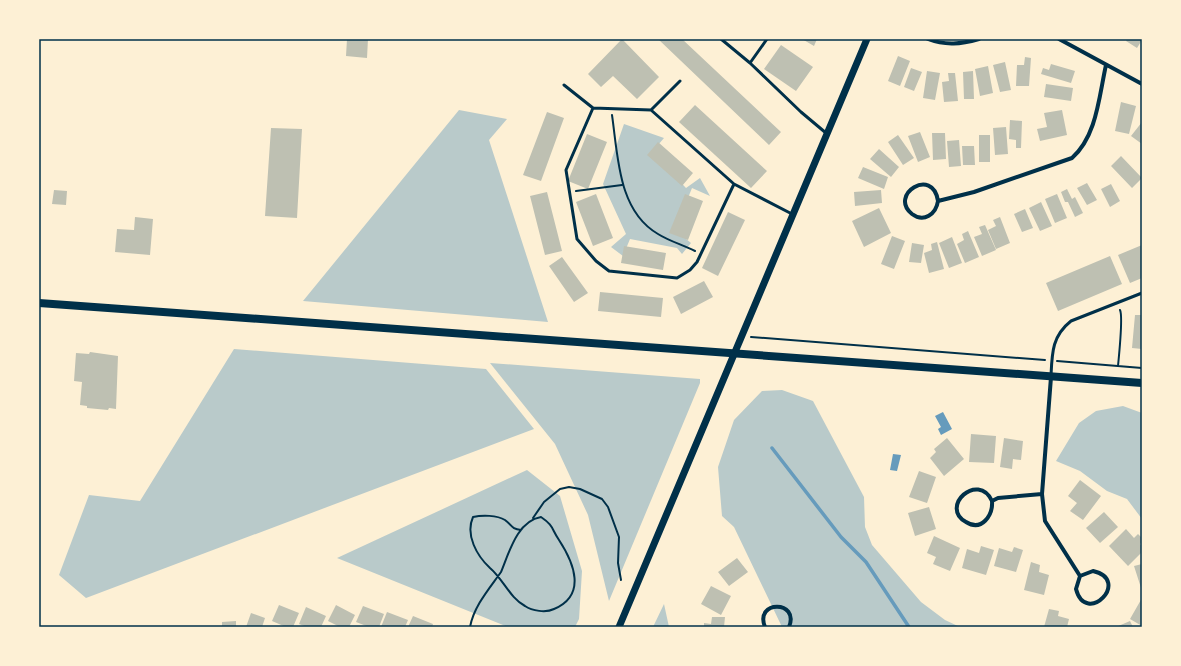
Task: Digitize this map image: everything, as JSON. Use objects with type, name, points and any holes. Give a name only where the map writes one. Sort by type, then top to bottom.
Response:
[{"type":"main road","points":[[39,303],[1142,383]]},
{"type":"street","points":[[619,627],[733,353],[867,39]]},
{"type":"street","points":[[928,39],[947,44],[959,44],[979,39]]},
{"type":"street","points":[[1059,39],[1106,66],[1142,84]]},
{"type":"street","points":[[938,201],[974,192],[1072,158],[1081,150],[1088,137],[1106,66]]},
{"type":"street","points":[[920,185],[931,187],[935,191],[938,201],[935,211],[927,217],[922,218],[912,214],[909,211],[906,200],[910,190],[920,185]]},
{"type":"street","points":[[1051,376],[1042,494],[1045,521],[1080,576],[1076,589],[1080,598],[1085,602],[1095,603],[1104,599],[1108,589],[1106,579],[1103,575],[1093,571],[1080,576]]},
{"type":"street","points":[[971,490],[982,491],[992,501],[990,516],[981,524],[969,524],[964,522],[957,512],[957,506],[961,496],[971,490]]},
{"type":"street","points":[[992,501],[998,498],[1042,494]]},
{"type":"street","points":[[765,627],[763,622],[765,614],[771,608],[779,606],[787,610],[791,618],[789,627]]},
{"type":"lane","points":[[721,39],[750,63],[801,112],[826,133]]},
{"type":"lane","points":[[750,63],[767,39]]},
{"type":"lane","points":[[651,110],[680,81]]},
{"type":"lane","points":[[564,85],[593,108],[651,110],[734,184],[792,214]]},
{"type":"lane","points":[[593,108],[566,170],[577,239],[596,261],[609,271],[677,278],[690,270],[697,262],[734,184]]},
{"type":"lane","points":[[1051,376],[1055,339],[1062,328],[1071,321],[1142,293]]},
{"type":"path","points":[[611,109],[622,185],[638,218],[657,234],[701,254]]},
{"type":"path","points":[[569,192],[622,185]]},
{"type":"path","points":[[1116,303],[1122,314],[1119,327],[1118,366]]},
{"type":"path","points":[[741,336],[1142,368]]},
{"type":"path","points":[[470,627],[476,608],[499,575],[512,544],[521,530],[544,502],[560,489],[569,487],[580,489],[602,499],[608,507],[619,537],[618,563],[621,580]]},
{"type":"path","points":[[521,530],[512,527],[503,519],[479,515],[473,517],[469,525],[470,534],[475,549],[485,563],[499,575],[516,600],[526,607],[539,611],[551,611],[565,605],[571,595],[575,583],[574,568],[568,553],[552,524],[541,517],[532,518]]},
{"type":"shaded area","points":[[459,110],[507,119],[489,140],[548,322],[303,301]]},
{"type":"shaded area","points":[[624,124],[664,138],[652,152],[686,188],[700,178],[710,196],[692,188],[675,230],[691,243],[682,254],[677,248],[630,239],[623,256],[611,247],[626,234],[603,184]]},
{"type":"shaded area","points":[[234,349],[486,369],[534,429],[86,598],[59,575],[89,495],[140,501]]},
{"type":"shaded area","points":[[490,363],[700,379],[700,383],[609,601],[588,515],[555,444]]},
{"type":"shaded area","points":[[782,390],[813,401],[864,497],[865,527],[872,545],[921,602],[945,620],[960,627],[782,627],[734,527],[722,516],[718,467],[734,420],[762,391]]},
{"type":"shaded area","points":[[1123,406],[1142,413],[1142,519],[1127,499],[1107,491],[1080,471],[1056,461],[1079,423],[1096,411]]},
{"type":"shaded area","points":[[527,470],[560,496],[582,571],[579,619],[575,627],[508,627],[337,558]]},
{"type":"shaded area","points":[[664,604],[669,627],[653,627]]},
{"type":"water","points":[[943,412],[952,429],[941,435],[938,429],[941,427],[935,416]]},
{"type":"water","points":[[893,454],[901,455],[897,471],[890,470]]},
{"type":"building","points":[[347,39],[368,39],[367,58],[346,56]]},
{"type":"building","points":[[622,39],[659,77],[637,99],[613,76],[601,87],[588,74]]},
{"type":"building","points":[[658,39],[682,39],[781,132],[769,145]]},
{"type":"building","points":[[802,39],[817,39],[814,46]]},
{"type":"building","points":[[1127,39],[1142,40],[1137,48],[1126,41]]},
{"type":"building","points":[[781,45],[813,67],[796,91],[764,69]]},
{"type":"building","points":[[898,56],[910,61],[900,86],[888,81]]},
{"type":"building","points":[[1025,57],[1031,58],[1029,86],[1016,86],[1017,65],[1024,65]]},
{"type":"building","points":[[1005,62],[1011,90],[1000,92],[993,65]]},
{"type":"building","points":[[1051,64],[1075,71],[1071,83],[1041,74],[1043,68],[1049,70]]},
{"type":"building","points":[[988,66],[993,93],[980,96],[975,69]]},
{"type":"building","points":[[911,68],[922,72],[914,91],[904,87]]},
{"type":"building","points":[[927,71],[940,73],[935,100],[923,98]]},
{"type":"building","points":[[973,71],[974,99],[964,99],[963,72]]},
{"type":"building","points":[[948,73],[955,73],[958,101],[944,102],[942,82],[949,81]]},
{"type":"building","points":[[1046,84],[1073,88],[1071,101],[1044,97]]},
{"type":"building","points":[[1121,102],[1136,106],[1129,134],[1115,131]]},
{"type":"building","points":[[695,105],[767,171],[751,188],[679,122]]},
{"type":"building","points":[[1062,110],[1067,135],[1040,141],[1037,129],[1047,127],[1044,113]]},
{"type":"building","points":[[547,112],[564,118],[541,181],[523,175]]},
{"type":"building","points":[[1010,120],[1022,121],[1021,148],[1016,148],[1016,140],[1009,139]]},
{"type":"building","points":[[1142,122],[1142,144],[1131,136]]},
{"type":"building","points":[[1006,127],[1008,154],[995,155],[993,128]]},
{"type":"building","points":[[271,128],[302,129],[297,218],[265,216]]},
{"type":"building","points":[[920,132],[930,157],[918,162],[908,136]]},
{"type":"building","points":[[932,133],[945,133],[946,159],[933,160]]},
{"type":"building","points":[[587,134],[607,142],[588,189],[568,181]]},
{"type":"building","points":[[898,135],[914,158],[903,165],[888,142]]},
{"type":"building","points":[[979,135],[990,135],[990,162],[979,162]]},
{"type":"building","points":[[959,140],[961,166],[949,167],[947,141]]},
{"type":"building","points":[[658,142],[693,173],[682,186],[647,155]]},
{"type":"building","points":[[962,146],[974,146],[975,165],[963,165]]},
{"type":"building","points":[[879,149],[899,167],[891,177],[870,159]]},
{"type":"building","points":[[1121,156],[1142,178],[1132,188],[1111,166]]},
{"type":"building","points":[[863,167],[888,177],[884,189],[858,178]]},
{"type":"building","points":[[1087,183],[1097,200],[1087,205],[1077,188]]},
{"type":"building","points":[[1111,184],[1120,201],[1110,207],[1101,189]]},
{"type":"building","points":[[1067,189],[1072,199],[1075,197],[1083,213],[1075,217],[1068,202],[1065,202],[1061,192]]},
{"type":"building","points":[[54,190],[67,191],[66,205],[52,204]]},
{"type":"building","points":[[881,190],[882,203],[855,206],[854,192]]},
{"type":"building","points":[[547,192],[562,251],[545,255],[530,196]]},
{"type":"building","points":[[596,194],[613,238],[593,246],[576,202]]},
{"type":"building","points":[[685,194],[703,201],[688,240],[669,233]]},
{"type":"building","points":[[1057,194],[1067,218],[1055,223],[1045,199]]},
{"type":"building","points":[[1041,202],[1052,226],[1040,231],[1029,208]]},
{"type":"building","points":[[879,208],[891,233],[864,247],[852,221]]},
{"type":"building","points":[[1025,209],[1033,228],[1022,232],[1014,214]]},
{"type":"building","points":[[728,212],[745,220],[718,276],[702,268]]},
{"type":"building","points":[[135,217],[153,219],[150,255],[115,252],[117,229],[134,230]]},
{"type":"building","points":[[1000,217],[1010,243],[996,249],[988,230],[996,226],[993,220]]},
{"type":"building","points":[[985,225],[996,250],[982,256],[974,237],[982,234],[979,227]]},
{"type":"building","points":[[968,231],[979,257],[965,263],[957,244],[964,240],[962,234]]},
{"type":"building","points":[[892,236],[905,241],[894,269],[881,264]]},
{"type":"building","points":[[952,237],[962,263],[949,268],[939,243]]},
{"type":"building","points":[[937,242],[944,269],[929,273],[924,253],[932,250],[931,244]]},
{"type":"building","points":[[912,243],[924,245],[921,263],[909,262]]},
{"type":"building","points":[[1142,245],[1142,278],[1130,283],[1118,255]]},
{"type":"building","points":[[624,246],[666,253],[663,270],[621,263]]},
{"type":"building","points":[[1110,256],[1122,284],[1058,311],[1046,283]]},
{"type":"building","points":[[562,257],[588,293],[574,302],[549,266]]},
{"type":"building","points":[[704,281],[713,297],[681,314],[673,297]]},
{"type":"building","points":[[600,292],[663,298],[661,317],[598,311]]},
{"type":"building","points":[[1135,315],[1142,315],[1142,349],[1132,348]]},
{"type":"building","points":[[90,352],[118,356],[116,409],[109,408],[108,410],[87,408],[87,406],[80,405],[82,382],[74,381],[76,353],[89,354]]},
{"type":"building","points":[[971,434],[996,436],[994,463],[969,462]]},
{"type":"building","points":[[947,438],[964,459],[944,476],[930,458],[936,452],[934,449]]},
{"type":"building","points":[[1004,438],[1023,441],[1021,460],[1013,459],[1012,469],[1000,467]]},
{"type":"building","points":[[919,471],[936,477],[927,503],[909,497]]},
{"type":"building","points":[[1080,480],[1101,496],[1083,520],[1070,511],[1077,503],[1068,496]]},
{"type":"building","points":[[929,507],[936,529],[915,536],[908,513]]},
{"type":"building","points":[[1104,512],[1118,527],[1100,543],[1086,528]]},
{"type":"building","points":[[1126,529],[1134,538],[1138,534],[1142,538],[1142,542],[1140,544],[1142,547],[1142,552],[1128,566],[1109,546]]},
{"type":"building","points":[[934,536],[960,548],[950,571],[933,564],[936,557],[927,553]]},
{"type":"building","points":[[981,546],[994,550],[986,575],[962,568],[967,549],[979,553]]},
{"type":"building","points":[[1014,547],[1023,550],[1016,572],[994,566],[999,548],[1012,552]]},
{"type":"building","points":[[737,558],[748,572],[729,586],[718,572]]},
{"type":"building","points":[[1031,562],[1040,565],[1039,572],[1049,575],[1044,595],[1024,590]]},
{"type":"building","points":[[1142,564],[1142,591],[1134,566]]},
{"type":"building","points":[[711,586],[731,596],[721,615],[701,604]]},
{"type":"building","points":[[1142,598],[1142,626],[1130,619]]},
{"type":"building","points":[[279,605],[299,613],[293,627],[286,627],[272,621]]},
{"type":"building","points":[[336,605],[355,615],[349,627],[340,627],[328,621]]},
{"type":"building","points":[[363,606],[384,614],[379,627],[369,627],[356,622]]},
{"type":"building","points":[[306,607],[326,616],[321,627],[307,627],[299,624]]},
{"type":"building","points":[[1049,609],[1059,611],[1058,616],[1069,619],[1067,627],[1044,627]]},
{"type":"building","points":[[387,612],[408,620],[405,627],[381,627]]},
{"type":"building","points":[[251,613],[265,618],[262,627],[246,627]]},
{"type":"building","points":[[413,616],[433,624],[432,627],[408,627]]},
{"type":"building","points":[[712,617],[725,617],[724,627],[704,627],[704,623],[711,624]]},
{"type":"building","points":[[236,621],[236,627],[222,627],[222,622]]},
{"type":"building","points":[[1130,621],[1133,627],[1116,627]]},
{"type":"waterway","points":[[772,448],[841,537],[866,562],[909,627]]}]
